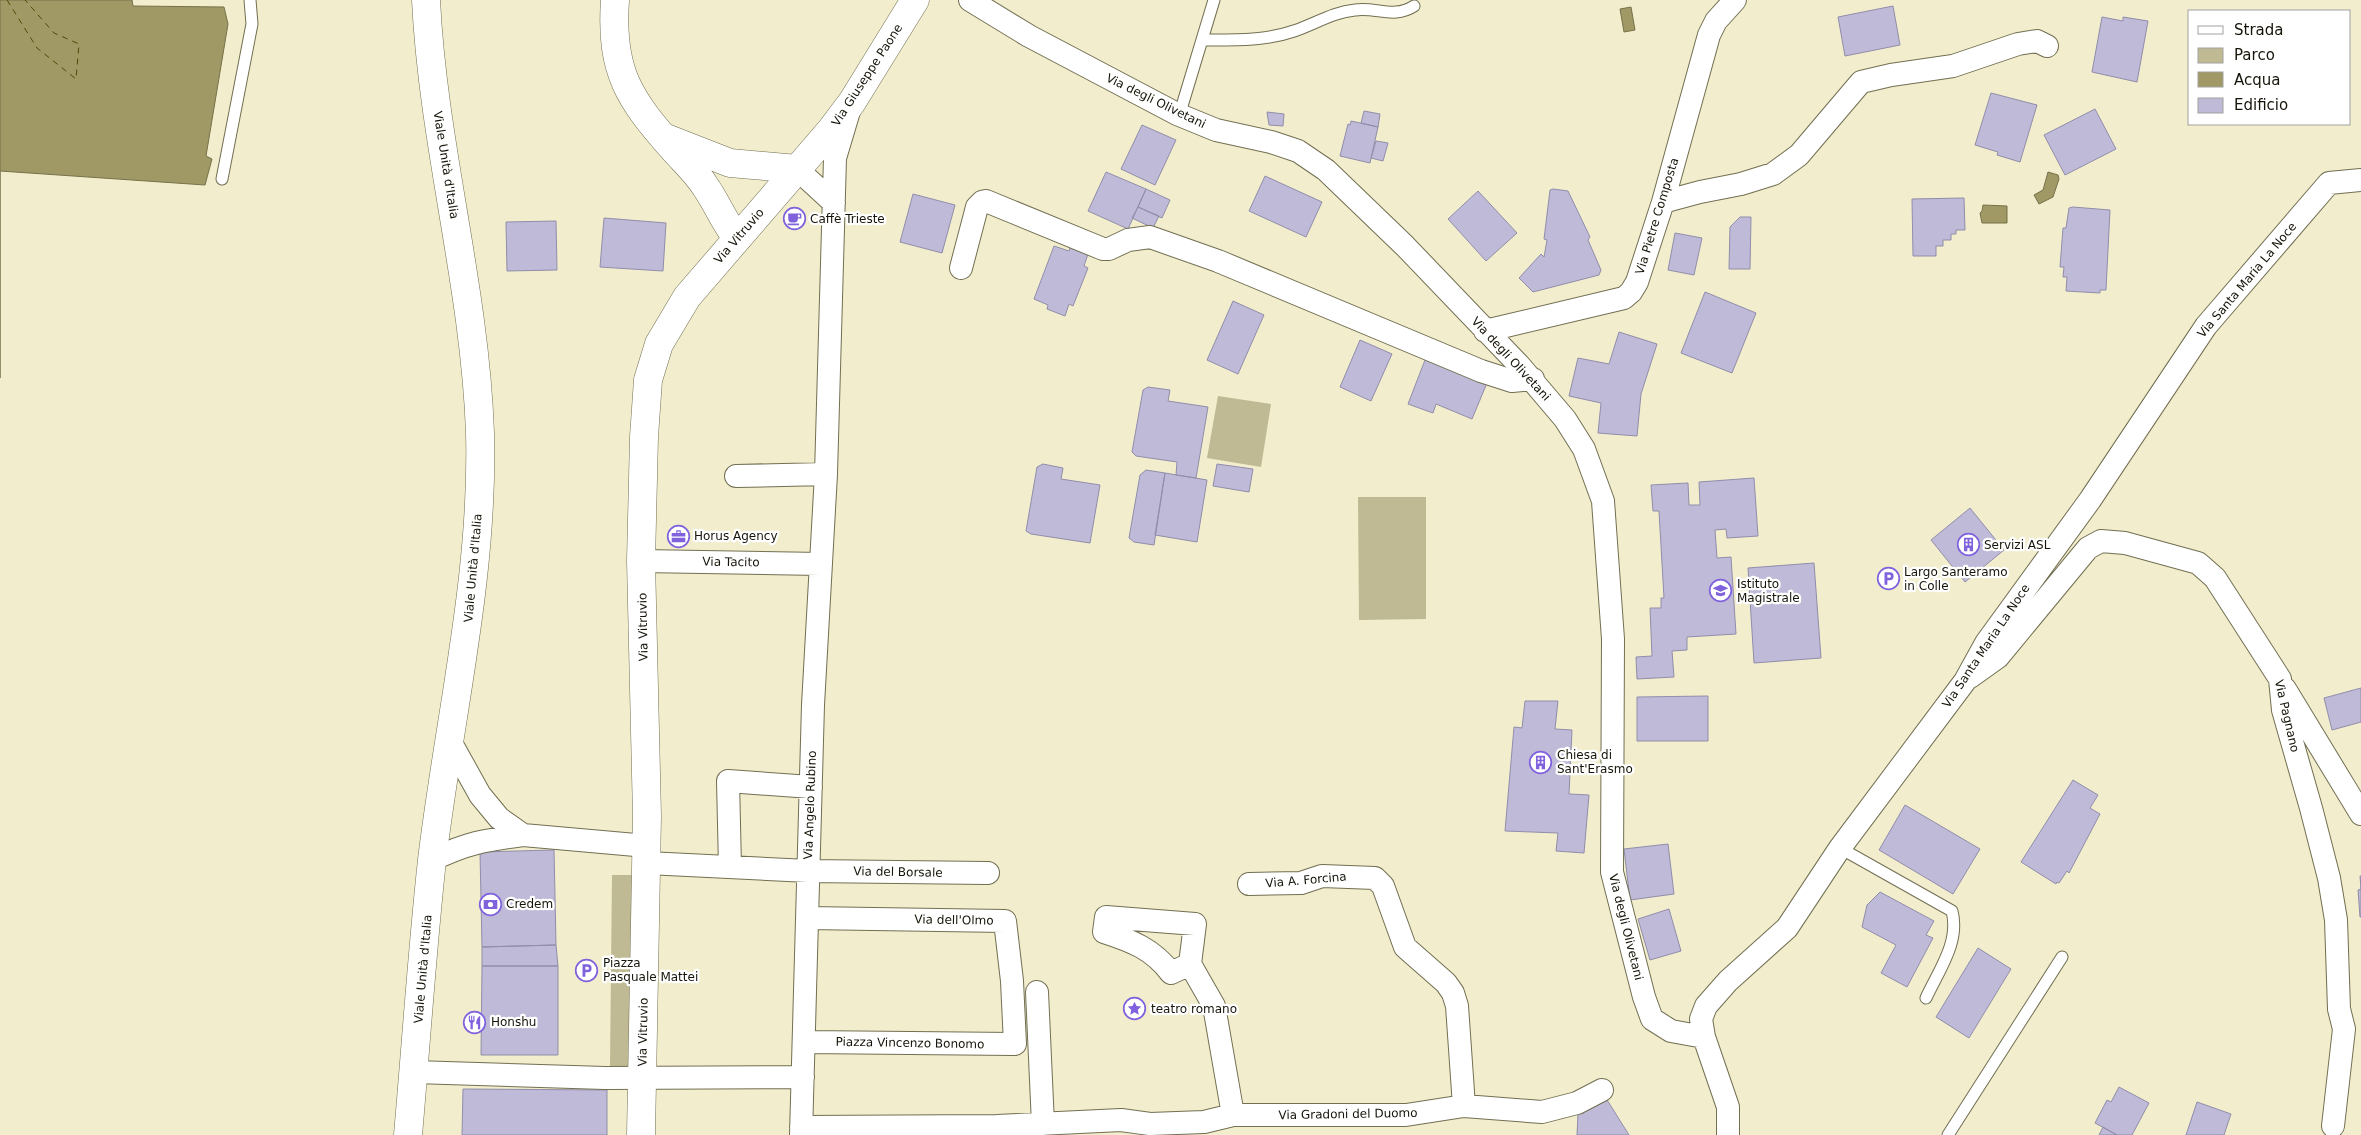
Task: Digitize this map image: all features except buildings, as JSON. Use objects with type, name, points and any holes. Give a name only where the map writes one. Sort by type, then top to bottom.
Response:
[{"type":"street","name":"Viale Unità d'Italia","points":[[408,1135],[432,860],[469,620],[478,519],[480,433],[471,330],[428,50],[426,0]]},
{"type":"street","points":[[615,0],[614,42],[617,64],[640,111],[706,186],[727,226],[737,238]]},
{"type":"street","name":"Via Giuseppe Paone","points":[[797,170],[852,102],[915,0]]},
{"type":"street","name":"Via degli Olivetani","points":[[970,0],[1029,36],[1177,114],[1216,130],[1271,142],[1298,151],[1326,170],[1405,246],[1532,379],[1565,419],[1584,448],[1603,501],[1613,639],[1612,872],[1644,997],[1652,1019],[1672,1030],[1704,1037]]},
{"type":"street","name":"Via Pietre Composta","points":[[1485,331],[1624,298],[1631,292],[1637,282],[1663,202],[1709,34],[1716,21],[1735,0]]},
{"type":"street","points":[[1663,202],[1741,184],[1773,174],[1799,155],[1861,82],[1891,75],[1953,66],[2018,44],[2037,41],[2047,46]]},
{"type":"street","name":"Via Angelo Rubino","points":[[801,1131],[805,1042],[808,870],[826,474],[835,158],[852,102]]},
{"type":"street","points":[[663,137],[730,163],[797,170],[834,203]]},
{"type":"street","name":"Via Vitruvio","points":[[641,1135],[647,855],[641,561],[644,437],[648,380],[659,344],[686,297],[797,170]]},
{"type":"street","name":"Via Santa Maria La Noce","points":[[1728,1135],[1728,1107],[1704,1037],[1701,1019],[1706,1006],[1728,981],[1787,928],[1840,848],[1965,681],[1986,643],[2090,500],[2206,326],[2329,183],[2361,180]]},
{"type":"street","points":[[961,268],[978,207],[982,202],[986,202],[1103,249],[1109,249],[1128,240],[1150,237],[1218,261],[1481,371],[1512,381],[1532,379]]},
{"type":"street","points":[[736,476],[826,474]]},
{"type":"street","name":"Via Pagnano","points":[[1965,681],[1998,656],[2088,548],[2101,541],[2125,543],[2198,563],[2215,578],[2280,679],[2283,710],[2329,878],[2336,920],[2339,1009],[2352,1031],[2333,1126]]},
{"type":"street","name":"Via Tacito","points":[[641,561],[821,564]]},
{"type":"street","points":[[2280,679],[2361,814]]},
{"type":"street","points":[[450,741],[480,795],[499,818],[523,835]]},
{"type":"street","points":[[432,860],[456,848],[476,841],[523,835],[730,867],[728,781],[811,788]]},
{"type":"street","name":"Via del Borsale","points":[[730,867],[988,873]]},
{"type":"street","name":"Via A. Forcina","points":[[1249,884],[1301,883],[1322,876],[1365,876],[1375,878],[1383,886],[1405,947],[1446,983],[1453,993],[1457,1006],[1464,1106]]},
{"type":"street","name":"Via dell'Olmo","points":[[808,918],[1005,920],[1012,981],[1015,1044]]},
{"type":"street","points":[[1190,964],[1214,1006],[1233,1115]]},
{"type":"street","points":[[1037,992],[1043,1124]]},
{"type":"street","name":"Piazza Vincenzo Bonomo","points":[[805,1042],[1015,1044]]},
{"type":"street","points":[[414,1072],[642,1078],[803,1077]]},
{"type":"street","name":"Via Gradoni del Duomo","points":[[801,1131],[992,1131],[1043,1124],[1121,1120],[1203,1129],[1233,1115],[1406,1115],[1464,1106],[1542,1112],[1577,1103],[1602,1090]]},
{"type":"lane","points":[[222,179],[252,24],[250,0]]},
{"type":"lane","points":[[1177,114],[1182,106],[1214,0]]},
{"type":"lane","points":[[1203,40],[1261,39],[1294,31],[1340,12],[1357,9],[1396,14],[1406,12],[1414,6]]},
{"type":"lane","points":[[1840,848],[1952,911],[1955,925],[1953,941],[1926,998]]},
{"type":"lane","points":[[1948,1135],[2062,957]]},
{"type":"green space","points":[[1218,396],[1271,404],[1261,467],[1207,458]]},
{"type":"green space","points":[[1358,497],[1426,497],[1426,619],[1359,620]]},
{"type":"green space","points":[[612,875],[636,875],[634,1066],[610,1066]]},
{"type":"water","points":[[0,0],[132,0],[133,6],[224,7],[228,24],[206,156],[212,159],[205,185],[0,171]]},
{"type":"water","points":[[1631,7],[1635,30],[1624,32],[1620,9]]},
{"type":"water","points":[[2048,172],[2058,175],[2059,179],[2053,197],[2039,204],[2034,195],[2043,190]]},
{"type":"water","points":[[1983,205],[2007,206],[2007,223],[1982,223],[1980,213]]},
{"type":"ferry route","points":[[7,0],[37,48],[76,79],[79,44],[54,33],[25,0]]},
{"type":"place","name":"Caffè Trieste","points":[[794,219]]},
{"type":"place","name":"Horus Agency","points":[[678,536]]},
{"type":"place","name":"Servizi ASL","points":[[1968,545]]},
{"type":"place","name":"Largo Santeramo in Colle","points":[[1888,579]]},
{"type":"place","name":"Istituto Magistrale","points":[[1721,591]]},
{"type":"place","name":"Chiesa di Sant'Erasmo","points":[[1541,762]]},
{"type":"place","name":"Credem","points":[[490,904]]},
{"type":"place","name":"Piazza Pasquale Mattei","points":[[587,970]]},
{"type":"place","name":"teatro romano","points":[[1135,1009]]},
{"type":"place","name":"Honshu","points":[[475,1022]]}]
